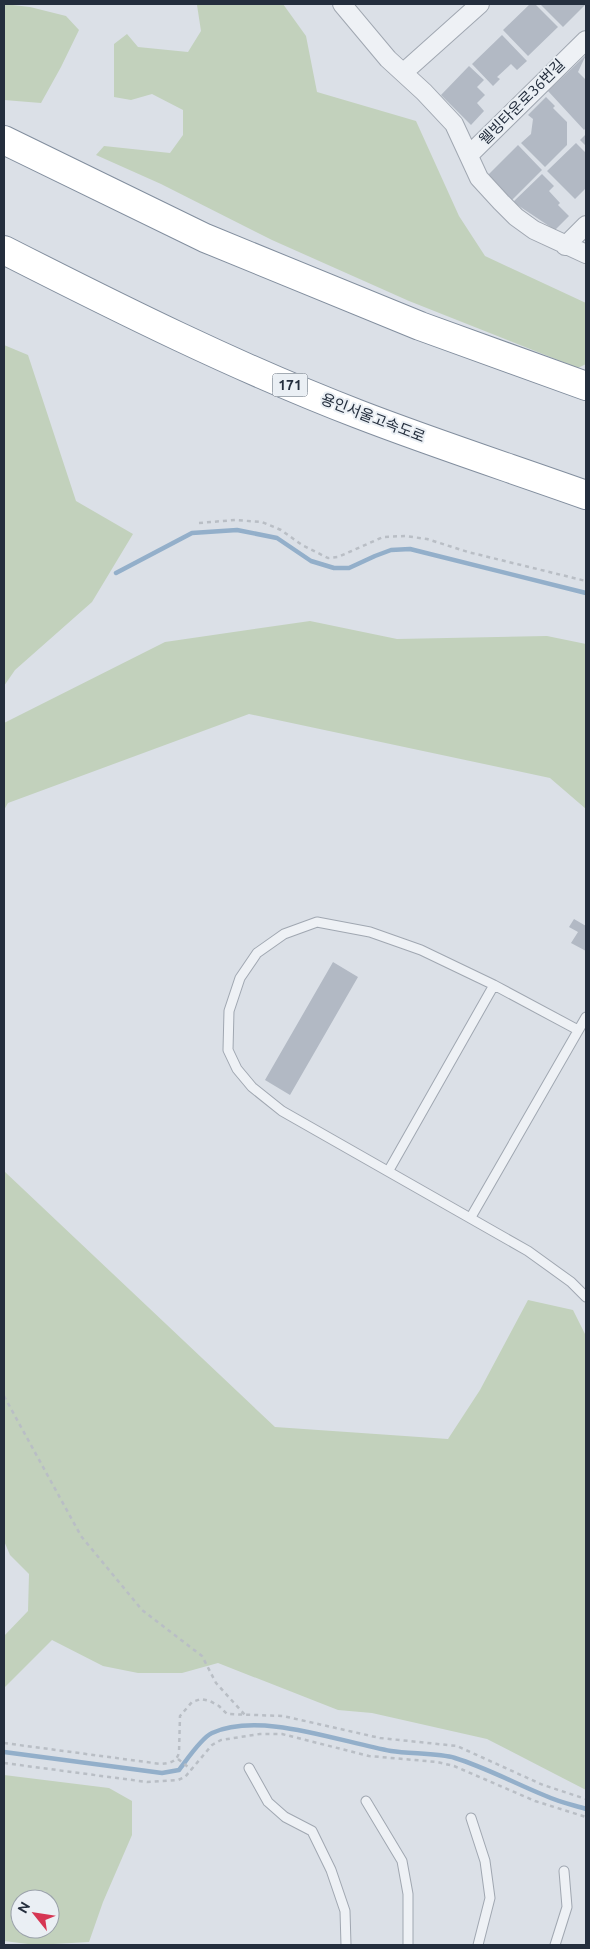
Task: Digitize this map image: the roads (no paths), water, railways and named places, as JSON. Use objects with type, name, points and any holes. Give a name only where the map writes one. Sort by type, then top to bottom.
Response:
[{"type":"highway","points":[[4,140],[205,238],[420,326],[580,384]]},
{"type":"highway","name":"용인서울고속도로","points":[[4,250],[100,299],[236,363],[358,414],[586,496]]},
{"type":"street","points":[[342,4],[388,59],[404,72],[454,124],[469,155]]},
{"type":"street","points":[[404,72],[480,4]]},
{"type":"street","name":"웰빙타운로36번길","points":[[586,40],[469,155],[480,178],[516,217],[534,230],[565,246],[586,254]]},
{"type":"street","points":[[565,246],[586,225]]},
{"type":"lane","points":[[578,1030],[494,985],[421,950],[370,932],[316,922],[284,934],[258,953],[240,978],[229,1011],[228,1050],[237,1069],[252,1087],[282,1111],[471,1217],[550,1266],[586,1297]]},
{"type":"lane","points":[[389,1170],[494,985]]},
{"type":"lane","points":[[471,1217],[586,1017]]},
{"type":"lane","points":[[249,1768],[268,1802],[285,1817],[312,1831],[331,1870],[346,1911],[346,1945]]},
{"type":"lane","points":[[366,1801],[402,1861],[408,1894],[408,1945]]},
{"type":"lane","points":[[471,1818],[485,1861],[490,1898],[478,1945]]},
{"type":"lane","points":[[554,1945],[567,1907],[564,1871]]},
{"type":"waterway","points":[[116,573],[192,533],[237,530],[277,538],[311,561],[334,568],[349,568],[391,550],[410,549],[586,593]]},
{"type":"waterway","points":[[4,1752],[162,1773],[179,1770],[199,1745],[212,1733],[231,1727],[253,1725],[276,1727],[300,1730],[391,1751],[455,1758],[561,1802],[586,1809]]}]
